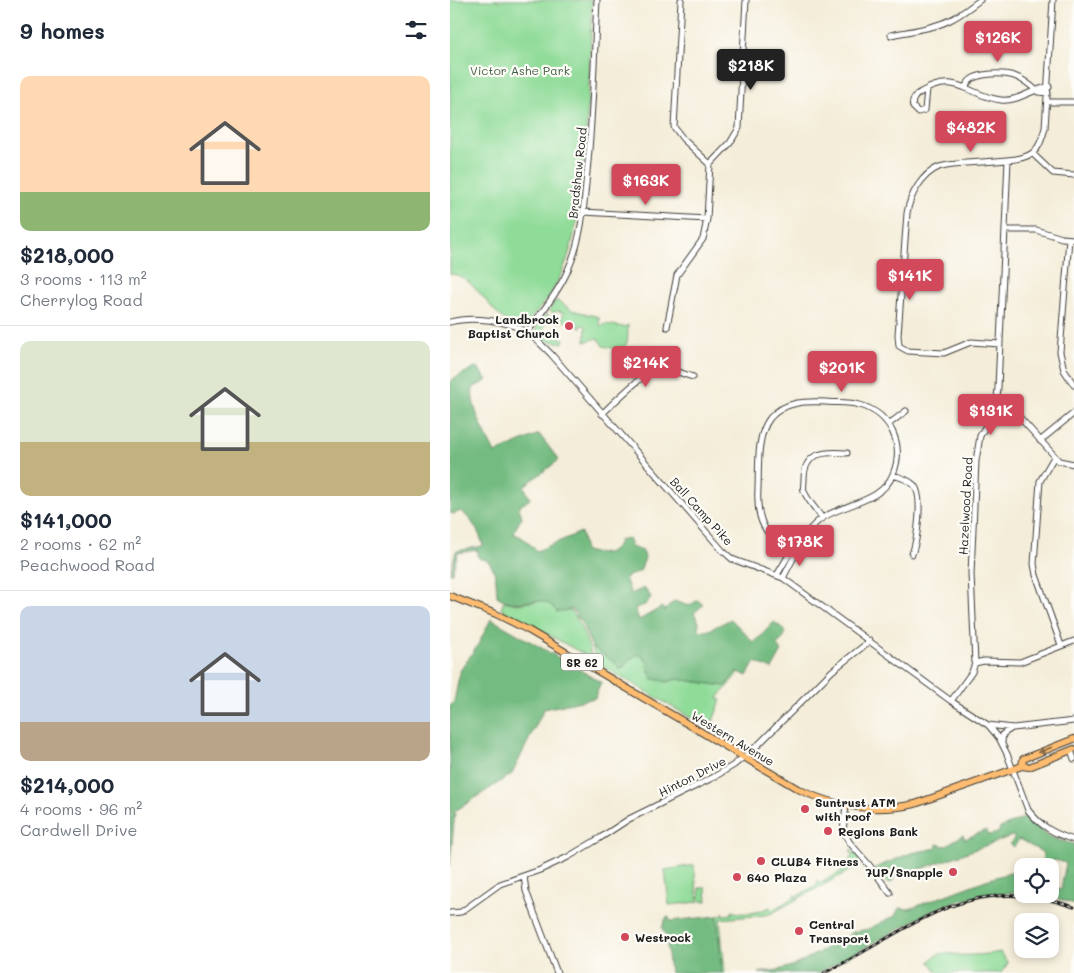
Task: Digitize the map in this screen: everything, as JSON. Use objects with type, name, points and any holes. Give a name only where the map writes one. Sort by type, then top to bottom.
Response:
[{"type":"main road","name":"Western Avenue","points":[[450,596],[487,610],[528,630],[804,792],[846,805],[875,809],[897,808],[915,804],[1022,766],[1029,767],[1073,748]]},
{"type":"main road","name":"Western Avenue","points":[[1022,766],[1023,759],[1074,739]]},
{"type":"street","name":"Bradshaw Road","points":[[527,333],[554,297],[567,272],[579,239],[584,212],[592,131],[597,0]]},
{"type":"street","points":[[682,0],[674,127],[710,164]]},
{"type":"street","points":[[667,327],[677,275],[703,239],[707,219],[710,164],[730,143],[739,128],[746,0]]},
{"type":"street","points":[[891,35],[935,26],[949,21],[980,0]]},
{"type":"street","points":[[1000,344],[971,342],[952,351],[936,353],[908,351],[899,346],[898,335],[909,203],[913,193],[925,177],[938,167],[1025,158],[1033,154],[1043,136],[1048,102],[1053,0]]},
{"type":"street","points":[[965,88],[968,81],[974,77],[1006,73],[1029,82],[1038,92],[1049,90]]},
{"type":"street","points":[[927,89],[926,110],[922,112],[915,111],[912,104],[918,93],[940,83],[951,83],[1002,100],[1036,90]]},
{"type":"street","points":[[1048,102],[1074,102]]},
{"type":"street","points":[[1033,154],[1053,173],[1074,174]]},
{"type":"street","name":"Hazelwood Road","points":[[975,663],[971,574],[976,461],[980,436],[996,407],[1008,160]]},
{"type":"street","points":[[584,212],[707,219]]},
{"type":"street","points":[[1006,230],[1036,230],[1072,239],[1060,352],[1064,370],[1074,385]]},
{"type":"street","name":"Ball Camp Pike","points":[[450,322],[463,319],[484,320],[508,325],[527,333],[551,354],[722,550],[739,562],[783,578],[951,701],[988,725],[1013,728],[1074,722]]},
{"type":"street","points":[[602,414],[622,395],[655,369],[663,368],[693,377]]},
{"type":"street","points":[[777,575],[790,553],[794,551],[813,526],[822,518],[879,493],[890,482],[897,451],[896,443],[889,424],[874,411],[854,404],[799,402],[784,407],[771,418],[763,431],[757,502],[759,517],[769,534],[794,551]]},
{"type":"street","points":[[996,407],[1014,411],[1054,457],[1059,461],[1074,464]]},
{"type":"street","points":[[889,424],[906,411]]},
{"type":"street","points":[[1040,441],[1074,413]]},
{"type":"street","points":[[822,518],[804,491],[804,473],[810,460],[819,454],[832,452],[847,453]]},
{"type":"street","points":[[1054,457],[1040,480],[1034,564],[1061,645]]},
{"type":"street","points":[[893,475],[914,485],[918,493],[916,543],[912,554]]},
{"type":"street","points":[[783,578],[795,555],[794,551]]},
{"type":"street","name":"Hinton Drive","points":[[450,914],[461,912],[500,884],[540,870],[584,848],[629,819],[714,777],[744,758],[832,670],[870,641]]},
{"type":"street","points":[[951,701],[972,672],[975,663],[984,661],[1020,662],[1074,641]]},
{"type":"street","points":[[988,725],[1002,743],[1028,810],[1033,817],[1050,831],[1074,839]]},
{"type":"street","points":[[1002,743],[1003,734],[1013,728]]},
{"type":"street","points":[[1073,748],[1074,759]]},
{"type":"street","points":[[846,805],[843,831],[850,843],[890,893]]},
{"type":"street","points":[[524,876],[526,891],[558,973]]},
{"type":"green space","name":"Victor Ashe Park","points":[[450,0],[592,0],[585,144],[573,240],[568,258],[552,292],[540,308],[524,324],[503,319],[465,279],[450,274]]},
{"type":"green space","points":[[555,301],[572,310],[599,317],[600,326],[606,324],[624,327],[628,325],[626,345],[621,350],[603,346],[598,338],[585,342],[586,326],[581,325],[581,328],[577,326],[577,323],[563,321],[561,323],[563,312],[557,311],[554,313],[550,311]]},
{"type":"green space","points":[[546,314],[549,316],[543,329],[545,333],[538,336],[536,327]]},
{"type":"green space","points":[[553,333],[559,334],[559,337],[564,339],[563,343],[542,340]]},
{"type":"green space","points":[[473,368],[478,368],[487,380],[474,387],[473,402],[479,420],[495,453],[539,434],[559,460],[524,486],[530,499],[519,507],[522,517],[513,533],[523,538],[537,551],[581,532],[585,551],[596,553],[610,552],[620,540],[628,538],[631,547],[643,551],[645,558],[640,571],[625,578],[631,594],[644,588],[651,597],[645,605],[635,608],[639,620],[662,607],[664,611],[674,601],[689,606],[698,600],[703,605],[694,613],[699,622],[698,630],[707,631],[731,619],[753,642],[774,622],[785,632],[783,639],[776,645],[782,651],[772,669],[755,662],[747,676],[737,671],[725,686],[677,679],[667,682],[653,679],[649,672],[647,661],[639,654],[630,659],[621,670],[614,662],[592,647],[573,609],[557,612],[551,605],[544,602],[505,601],[497,596],[493,568],[487,560],[480,559],[477,556],[478,550],[458,553],[452,573],[450,573],[456,551],[483,546],[478,531],[461,511],[454,514],[450,513],[450,381]]},
{"type":"green space","points":[[542,600],[553,606],[572,611],[587,641],[591,658],[501,609],[504,601],[517,604]]},
{"type":"green space","points":[[491,619],[601,682],[595,698],[544,709],[512,774],[455,811],[450,865],[450,706],[454,702],[460,671],[479,643]]},
{"type":"green space","points":[[592,647],[614,662],[621,670],[630,659],[639,654],[647,661],[649,672],[667,682],[677,679],[725,686],[736,672],[738,673],[718,698],[721,700],[710,729],[594,661],[594,657],[596,659]]},
{"type":"green space","points":[[1028,816],[1042,832],[1059,840],[1074,844],[1074,904],[1059,899],[1059,888],[1061,889],[1066,863],[1059,861],[1059,858],[1042,858],[1042,852],[1019,839],[1014,847],[1010,844],[1015,837],[1012,836],[902,876],[898,875],[888,884],[875,868],[911,853],[937,848],[937,844],[945,846],[963,835],[965,839],[986,830],[989,835],[998,833],[1000,828]]},
{"type":"green space","points":[[851,850],[859,857],[858,866],[772,913],[720,919],[725,973],[722,973],[717,916],[723,915],[723,912],[724,915],[732,914],[732,911],[752,913],[770,907],[772,910],[795,897],[794,894],[796,897],[818,884],[817,880],[820,883],[842,871],[841,867],[845,868],[853,854],[850,852]]},
{"type":"green space","points":[[694,865],[698,902],[669,905],[665,870]]},
{"type":"green space","points":[[1010,873],[1014,874],[1014,893],[982,895],[949,904],[928,913],[819,973],[759,973],[795,965],[853,932],[868,929],[895,916],[899,908],[909,909]]},
{"type":"green space","points":[[699,888],[706,888],[707,901],[700,901]]},
{"type":"green space","points":[[717,916],[722,973],[670,973],[666,936],[662,928],[666,918],[669,917],[670,921]]},
{"type":"green space","points":[[1000,952],[1008,963],[1001,973],[938,973],[930,962],[939,954],[967,955]]},
{"type":"railway","points":[[824,973],[914,923],[942,910],[971,900],[1002,896],[1036,897],[1074,907]]},
{"type":"place","name":"Landbrook Baptist Church","points":[[569,326]]},
{"type":"place","name":"Suntrust ATM with roof","points":[[805,809]]},
{"type":"place","name":"Regions Bank","points":[[828,831]]},
{"type":"place","name":"CLUB4 Fitness","points":[[761,861]]},
{"type":"place","name":"7UP/Snapple","points":[[953,872]]},
{"type":"place","name":"640 Plaza","points":[[737,877]]},
{"type":"place","name":"Central Transport","points":[[799,931]]},
{"type":"place","name":"Westrock","points":[[625,937]]}]
